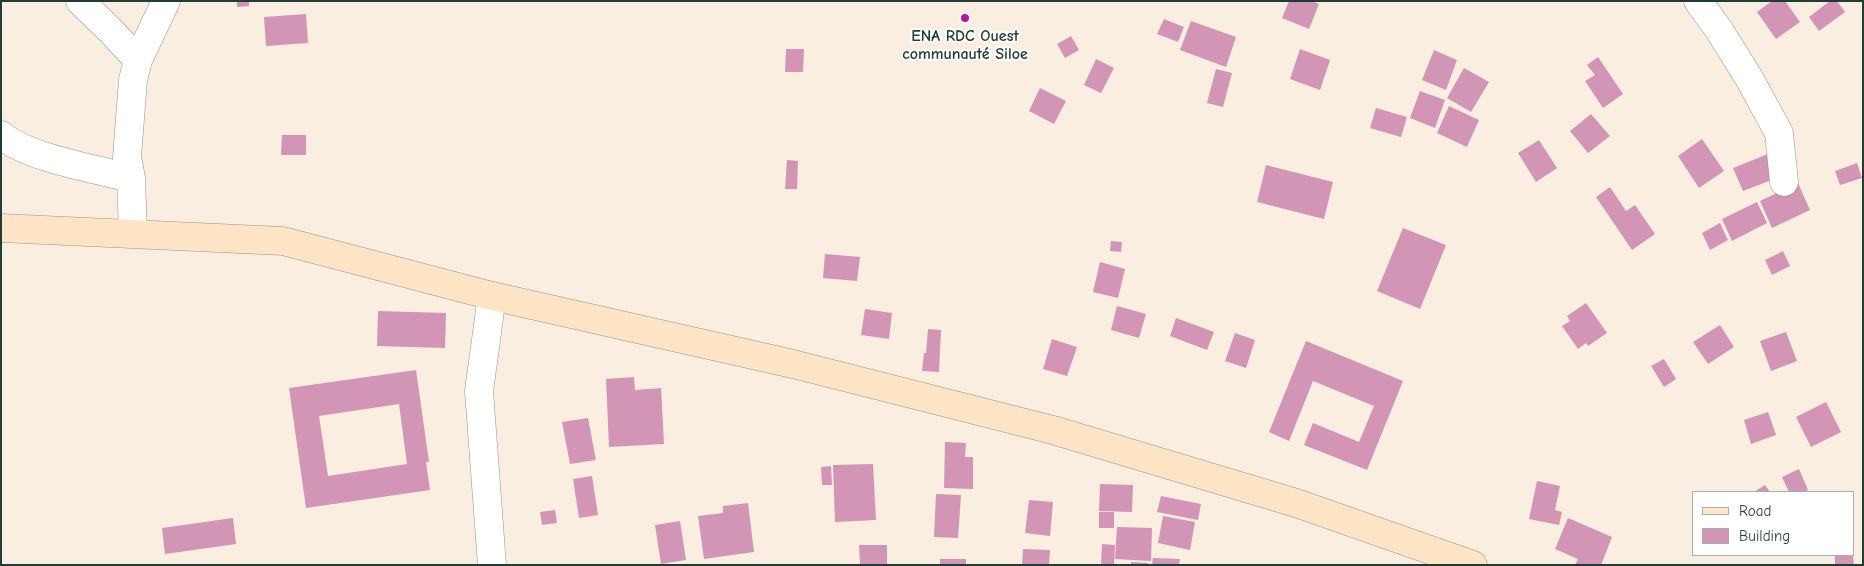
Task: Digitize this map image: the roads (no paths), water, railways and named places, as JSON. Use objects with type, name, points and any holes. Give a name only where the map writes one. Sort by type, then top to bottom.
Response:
[{"type":"main road","points":[[1,228],[283,241],[492,296],[793,364],[1053,430],[1296,504],[1473,565]]},
{"type":"street","points":[[80,1],[138,60]]},
{"type":"street","points":[[133,233],[131,178],[127,157],[133,80],[138,60],[166,1]]},
{"type":"street","points":[[1698,1],[1749,78],[1779,133],[1784,182]]},
{"type":"street","points":[[1,134],[10,142],[39,155],[131,178]]},
{"type":"street","points":[[492,296],[479,391],[492,565]]},
{"type":"place","name":"ENA RDC Ouest communauté Siloe","points":[[965,18]]}]
